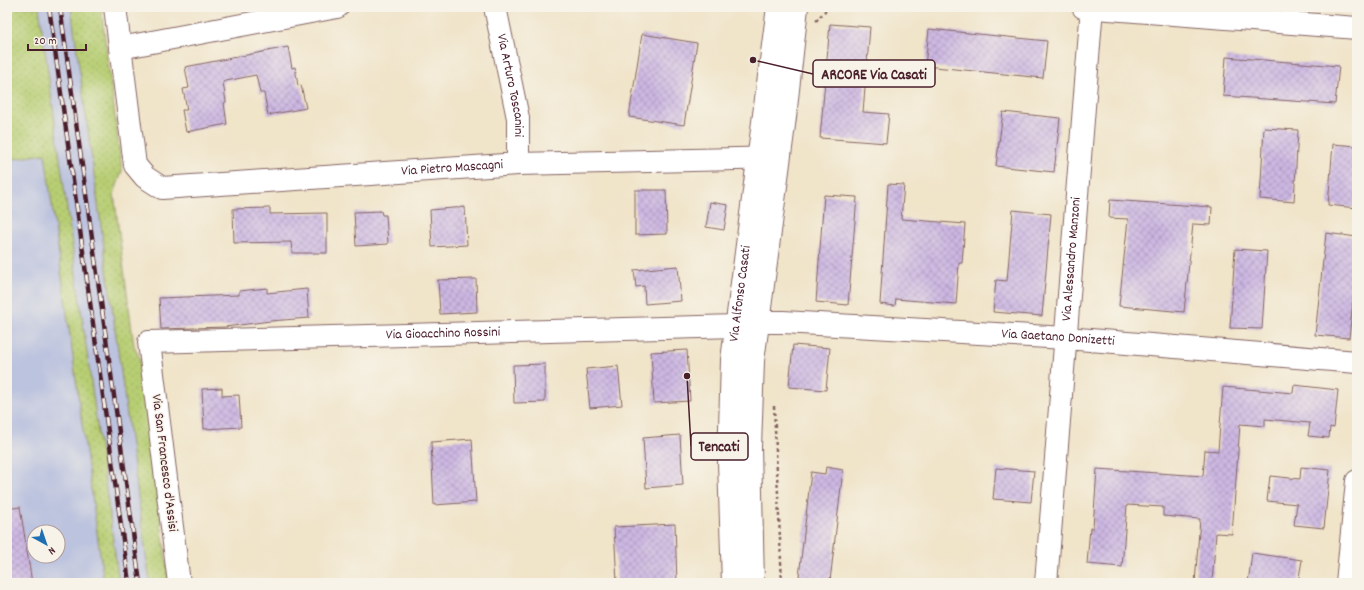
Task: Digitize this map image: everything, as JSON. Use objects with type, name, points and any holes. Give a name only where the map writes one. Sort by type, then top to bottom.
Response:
[{"type":"street","points":[[115,7],[120,48],[336,7]]},
{"type":"street","name":"Via Arturo Toscanini","points":[[495,7],[518,118],[518,164]]},
{"type":"street","name":"Via Alfonso Casati","points":[[753,583],[750,440],[753,361],[758,322],[778,7]]},
{"type":"street","name":"Via Alfonso Casati","points":[[733,583],[729,462],[732,360],[768,158],[785,117],[797,7]]},
{"type":"street","points":[[1089,7],[1357,28]]},
{"type":"street","name":"Via Alessandro Manzoni","points":[[1046,583],[1066,338],[1089,7]]},
{"type":"street","name":"Via Pietro Mascagni","points":[[120,48],[135,165],[145,177],[162,188],[518,164],[768,158]]},
{"type":"street","name":"Via Gaetano Donizetti","points":[[737,326],[758,322],[791,322],[1066,338],[1357,362]]},
{"type":"street","name":"Via Gioacchino Rossini","points":[[149,342],[737,326]]},
{"type":"street","name":"Via San Francesco d'Assisi","points":[[149,342],[179,583]]},
{"type":"street","points":[[1347,583],[1357,481]]},
{"type":"path","points":[[815,23],[825,11],[826,7]]},
{"type":"path","points":[[774,402],[782,583]]},
{"type":"shaded area","points":[[39,7],[71,7],[150,583],[119,583]]},
{"type":"shaded area","points":[[45,154],[104,583],[7,583],[7,160]]},
{"type":"green space","points":[[7,7],[39,7],[119,583],[104,583],[45,154],[7,160]]},
{"type":"green space","points":[[71,7],[101,7],[122,171],[114,194],[134,346],[140,359],[169,583],[150,583]]},
{"type":"building","points":[[830,24],[870,27],[863,112],[889,114],[886,143],[820,138]]},
{"type":"building","points":[[929,29],[1047,41],[1043,78],[925,66]]},
{"type":"building","points":[[642,34],[697,43],[684,125],[629,117]]},
{"type":"building","points":[[288,47],[292,68],[295,67],[298,86],[301,85],[306,108],[268,115],[264,93],[260,93],[256,75],[226,81],[223,82],[227,124],[186,132],[182,110],[187,110],[183,89],[189,88],[185,67]]},
{"type":"building","points":[[1226,57],[1339,66],[1335,104],[1223,96]]},
{"type":"building","points":[[1003,112],[1060,118],[1054,172],[996,166]]},
{"type":"building","points":[[1264,128],[1298,130],[1294,202],[1260,199]]},
{"type":"building","points":[[1333,144],[1357,146],[1357,208],[1328,205]]},
{"type":"building","points":[[888,184],[904,185],[901,219],[965,224],[962,263],[959,263],[956,304],[896,299],[895,306],[880,304]]},
{"type":"building","points":[[635,190],[666,190],[667,234],[635,235]]},
{"type":"building","points":[[824,195],[857,197],[848,305],[816,302]]},
{"type":"building","points":[[1110,200],[1212,207],[1211,225],[1193,224],[1184,312],[1119,306],[1128,219],[1109,218]]},
{"type":"building","points":[[710,202],[728,205],[724,230],[706,227]]},
{"type":"building","points":[[465,207],[467,245],[432,247],[430,210]]},
{"type":"building","points":[[270,208],[270,214],[327,213],[327,253],[292,253],[291,242],[234,243],[233,209]]},
{"type":"building","points":[[1013,210],[1051,214],[1042,316],[993,312],[996,280],[1007,281]]},
{"type":"building","points":[[381,211],[382,215],[386,215],[388,244],[356,246],[354,212]]},
{"type":"building","points":[[1326,233],[1357,237],[1357,264],[1349,338],[1315,335]]},
{"type":"building","points":[[1235,249],[1267,251],[1262,329],[1230,328]]},
{"type":"building","points":[[678,266],[681,301],[645,304],[644,286],[636,287],[634,270]]},
{"type":"building","points":[[476,279],[477,312],[440,314],[438,280]]},
{"type":"building","points":[[267,288],[267,293],[307,289],[309,318],[225,327],[161,329],[159,298],[239,295],[239,291]]},
{"type":"building","points":[[793,345],[830,348],[826,390],[789,387]]},
{"type":"building","points":[[687,350],[690,401],[654,403],[651,352]]},
{"type":"building","points":[[545,364],[545,402],[514,403],[513,365]]},
{"type":"building","points":[[618,366],[622,405],[590,408],[586,369]]},
{"type":"building","points":[[1294,385],[1338,390],[1334,428],[1330,427],[1329,438],[1308,436],[1310,423],[1265,419],[1265,426],[1240,424],[1232,534],[1216,533],[1212,583],[1195,583],[1200,519],[1163,516],[1163,507],[1127,505],[1122,567],[1087,564],[1090,528],[1093,528],[1097,469],[1203,476],[1205,450],[1218,451],[1223,387],[1293,393]]},
{"type":"building","points":[[222,388],[222,396],[239,395],[241,427],[204,429],[202,389]]},
{"type":"building","points":[[680,435],[683,485],[646,488],[643,438]]},
{"type":"building","points":[[472,439],[476,502],[434,505],[431,442]]},
{"type":"building","points":[[826,467],[843,470],[830,581],[799,577],[811,472],[825,474]]},
{"type":"building","points":[[1301,467],[1330,470],[1324,528],[1294,525],[1297,504],[1267,501],[1270,476],[1300,479]]},
{"type":"building","points":[[996,468],[1034,471],[1031,502],[993,499]]},
{"type":"building","points":[[20,507],[26,545],[26,564],[29,564],[32,583],[7,583],[7,509]]},
{"type":"building","points":[[675,524],[677,583],[617,583],[614,527]]},
{"type":"building","points":[[1252,553],[1302,560],[1298,583],[1248,583]]},
{"type":"railway","points":[[49,7],[129,583]]},
{"type":"railway","points":[[60,7],[140,583]]},
{"type":"place","name":"ARCORE Via Casati","points":[[753,60]]},
{"type":"place","name":"Tencati","points":[[687,376]]}]
